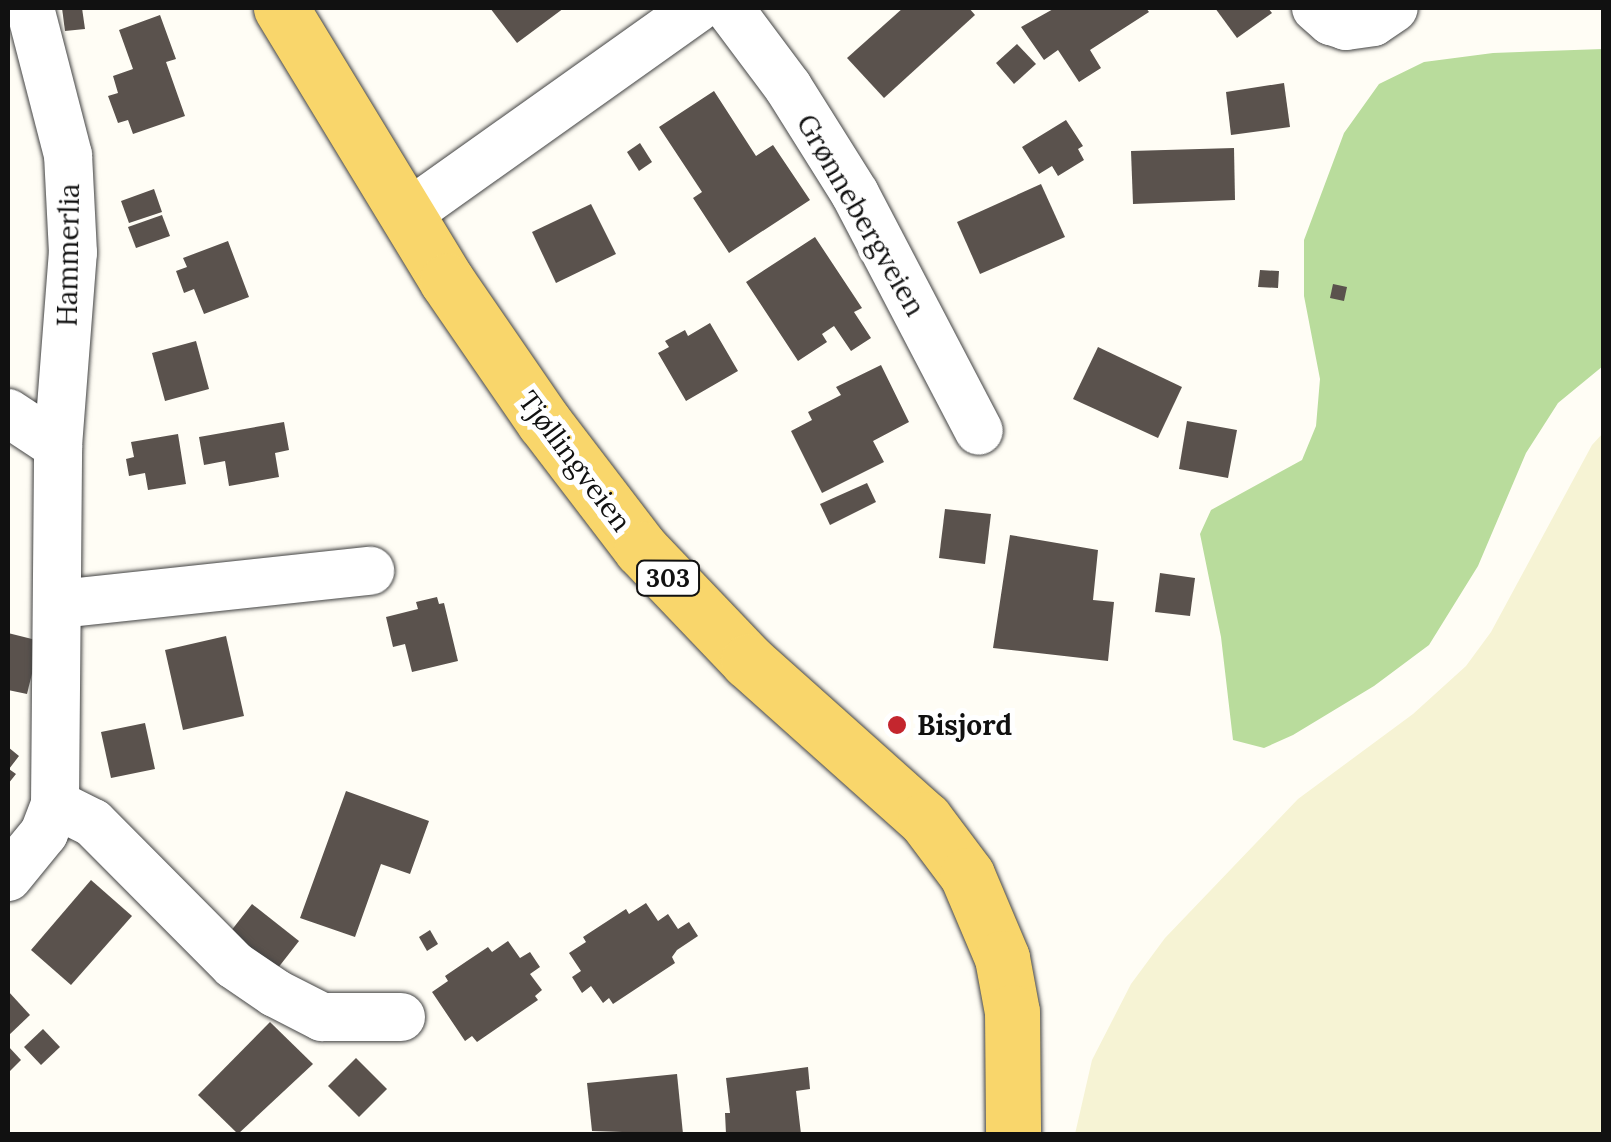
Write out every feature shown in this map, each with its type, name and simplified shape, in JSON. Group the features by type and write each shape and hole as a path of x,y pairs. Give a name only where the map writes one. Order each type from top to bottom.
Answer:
{"main road":[{"name":"Tjøllingveien","path":"281,8 406,215 514,380 641,549 748,661 926,820 967,875 1002,958 1012,1012 1012,1134"}],"street":[{"name":"Hammerlia","path":"8,877 44,833 56,804 58,446 74,197 58,102 30,8"},
{"path":"406,215 697,8"},
{"name":"Grønnebergveien","path":"730,8 788,88 855,194 979,432"},
{"path":"1316,8 1331,21 1346,26 1373,22 1394,8"},
{"path":"8,414 58,446"},
{"path":"59,604 370,571"},
{"path":"56,804 93,823 234,966 274,993 322,1018 400,1017"}],"shaded area":[{"path":"1603,433 1603,1134 1075,1134 1092,1060 1131,984 1165,938 1298,799 1413,714 1466,666 1491,632 1592,445"}],"green space":[{"path":"1603,49 1603,366 1558,403 1526,453 1478,566 1429,645 1374,686 1293,735 1264,748 1233,740 1221,637 1200,534 1211,510 1302,460 1316,426 1320,379 1304,296 1304,240 1344,133 1379,84 1424,62 1493,53"}],"building":[{"path":"62,8 82,8 85,29 65,31"},
{"path":"490,8 564,8 517,43"},
{"path":"903,8 969,8 975,15 884,98 847,58"},
{"path":"1055,8 1146,8 1149,12 1090,50 1101,68 1079,82 1058,50 1044,60 1021,27"},
{"path":"1215,8 1268,8 1272,13 1237,38"},
{"path":"160,15 176,59 166,62 185,116 133,134 128,120 118,123 108,96 118,93 113,76 133,69 119,30"},
{"path":"1017,44 1036,64 1014,84 996,63"},
{"path":"1284,83 1290,127 1231,135 1226,92"},
{"path":"714,91 756,156 773,145 810,200 729,253 693,198 702,192 659,127"},
{"path":"1066,120 1083,146 1078,149 1084,160 1058,176 1052,166 1039,174 1022,147"},
{"path":"640,143 652,162 639,171 627,152"},
{"path":"1234,148 1235,200 1133,204 1131,151"},
{"path":"1041,184 1065,237 980,274 957,222"},
{"path":"154,189 162,212 129,223 121,201"},
{"path":"591,204 616,254 556,283 532,232"},
{"path":"162,215 170,236 136,248 128,227"},
{"path":"815,237 862,308 854,312 871,338 851,351 834,326 822,334 827,342 798,361 746,282"},
{"path":"228,241 249,297 204,314 194,289 184,293 176,271 187,267 183,258"},
{"path":"1260,270 1279,271 1278,288 1258,287"},
{"path":"1333,284 1347,287 1344,301 1330,298"},
{"path":"710,323 738,371 686,401 658,353 669,347 665,341 685,330 688,336"},
{"path":"196,341 209,389 165,401 152,353"},
{"path":"1098,347 1182,387 1158,438 1073,399"},
{"path":"881,365 909,422 873,441 884,462 822,493 791,431 812,420 808,412 841,395 836,387"},
{"path":"1187,421 1237,430 1228,478 1179,469"},
{"path":"284,422 289,450 275,453 279,477 229,486 225,461 204,465 199,437"},
{"path":"178,434 186,484 148,490 145,473 129,476 126,459 134,457 131,442"},
{"path":"867,483 876,502 830,525 820,504"},
{"path":"945,509 991,514 985,564 939,558"},
{"path":"1010,535 1098,550 1093,600 1114,602 1108,661 993,648"},
{"path":"1160,573 1195,578 1190,616 1155,612"},
{"path":"437,597 439,604 444,603 458,661 412,672 405,644 393,647 386,617 418,609 416,602"},
{"path":"8,633 40,641 27,694 8,690"},
{"path":"226,636 244,716 183,730 165,650"},
{"path":"145,723 155,769 111,778 101,732"},
{"path":"8,747 19,756 9,769 16,774 8,784"},
{"path":"346,791 429,821 410,874 381,864 355,937 300,918"},
{"path":"91,880 132,916 71,985 31,950"},
{"path":"646,903 658,921 668,914 678,929 689,922 698,936 677,950 672,957 675,963 613,1004 609,998 603,1003 591,986 582,993 572,977 581,971 569,953 586,942 583,937 626,909 629,914"},
{"path":"252,904 299,941 274,973 227,936"},
{"path":"430,930 438,944 427,951 419,937"},
{"path":"508,941 520,958 530,952 540,967 530,974 542,990 535,996 538,1000 477,1042 472,1036 465,1041 432,992 448,981 445,976 467,961 488,947 492,952"},
{"path":"8,991 30,1015 8,1036"},
{"path":"270,1022 313,1064 238,1134 198,1095"},
{"path":"43,1029 60,1047 41,1065 24,1047"},
{"path":"8,1046 21,1060 8,1073"},
{"path":"356,1058 387,1089 359,1117 328,1086"},
{"path":"808,1067 810,1089 796,1091 801,1134 726,1134 725,1113 730,1113 726,1078"},
{"path":"677,1074 683,1134 592,1131 587,1083"}],"place":[{"name":"Bisjord","path":"897,725"}]}
